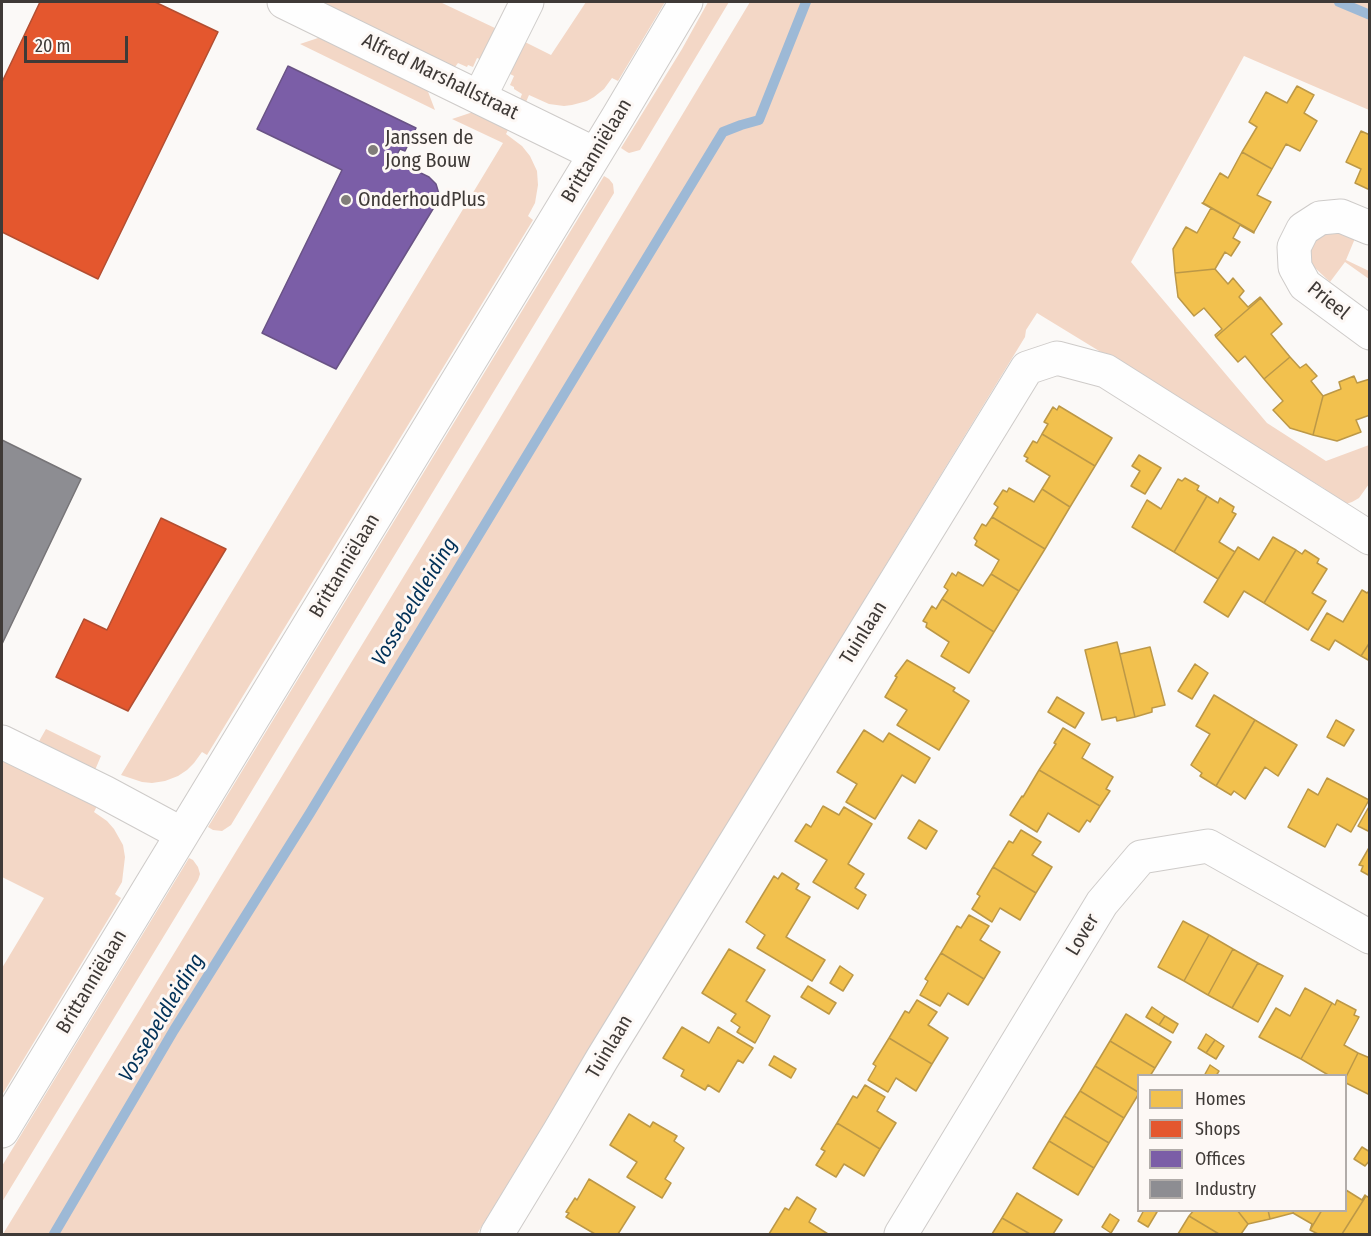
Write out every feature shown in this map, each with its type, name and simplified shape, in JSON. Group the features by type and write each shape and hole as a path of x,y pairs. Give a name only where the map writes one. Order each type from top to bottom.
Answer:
{"street":[{"name":"Alfred Marshallstraat","path":"284,2 596,154"},
{"path":"480,96 527,2"},
{"name":"Brittanniëlaan","path":"2,1131 686,2"},
{"name":"Prieel","path":"1370,228 1341,216 1320,218 1303,229 1294,247 1295,267 1305,285 1370,333"},
{"name":"Tuinlaan","path":"496,1234 1027,368 1057,358 1106,371 1367,531"},
{"path":"2,742 104,792 182,834"},
{"name":"Lover","path":"901,1234 1102,903 1141,857 1208,846 1370,937"}],"shaded area":[{"path":"321,2 440,2 497,29 482,60 477,58 473,67 458,63 455,67"},
{"path":"586,2 665,2 618,81 612,78 594,97 572,105 549,104 529,95 526,102 520,99 522,94 510,85 514,76 510,74 525,42 551,55"},
{"path":"708,2 729,2 640,150 627,152 621,148"},
{"path":"750,2 1369,2 1369,110 1244,56 1131,262 1267,423 1326,461 1369,445 1369,484 1359,498 1343,505 1321,497 1325,489 1037,313 1026,330 1025,337 477,1234 55,1234 288,850 174,1030 54,1234 3,1234 488,438"},
{"path":"321,37 427,89 435,110 300,44"},
{"path":"473,112 509,128 506,134 522,146 530,156 537,171 538,185 535,203 528,216 533,220 207,755 202,752 187,770 165,781 142,782 121,775 503,143 452,119"},
{"path":"604,176 613,184 614,193 231,825 222,831 208,827"},
{"path":"1330,228 1356,236 1346,260 1369,271 1369,279 1345,262 1330,282 1314,267 1310,258 1311,247 1315,238"},
{"path":"46,729 101,756 95,770 38,743"},
{"path":"2,759 97,806 94,812 114,829 123,845 125,857 122,882 115,894 121,898 2,1095 2,968 44,898 2,877"},
{"path":"189,858 198,867 200,874 198,880 2,1202 2,1166"}],"building: Homes":[{"path":"1297,86 1314,95 1304,113 1317,121 1300,151 1286,144 1272,169 1242,152 1257,127 1249,122 1266,92 1287,103"},
{"path":"1361,131 1370,135 1370,190 1355,183 1361,169 1346,162"},
{"path":"1242,152 1272,169 1257,195 1271,202 1254,232 1203,203 1220,173 1228,178"},
{"path":"1211,208 1254,233 1240,225 1233,238 1240,242 1231,256 1225,252 1215,269 1175,273 1173,249 1186,227 1197,233"},
{"path":"1215,269 1228,284 1233,278 1244,291 1239,297 1248,307 1261,298 1216,337 1215,335 1222,329 1204,308 1194,316 1178,297 1175,273"},
{"path":"1261,298 1282,324 1271,334 1290,357 1264,379 1245,356 1238,362 1216,337"},
{"path":"1290,357 1300,368 1306,364 1317,376 1311,381 1323,396 1313,435 1290,428 1273,410 1283,401 1264,379"},
{"path":"1354,376 1357,383 1370,379 1370,415 1356,420 1361,432 1337,441 1313,435 1323,396 1341,389 1339,382"},
{"path":"1059,406 1112,438 1095,466 1042,434 1048,424 1044,422 1053,407 1057,410"},
{"path":"1042,434 1095,466 1070,507 1042,489 1050,476 1026,461 1028,458 1024,456 1033,441 1037,443"},
{"path":"1139,455 1161,468 1145,494 1131,486 1140,471 1132,466"},
{"path":"1185,478 1199,486 1197,490 1207,496 1174,552 1132,527 1147,500 1161,509 1178,479 1182,481"},
{"path":"1009,488 1034,502 1042,489 1070,507 1045,549 992,517 998,507 994,504 1003,490 1007,492"},
{"path":"1207,496 1218,503 1220,498 1234,507 1232,512 1236,514 1219,542 1235,552 1218,579 1174,552"},
{"path":"992,517 1045,549 1019,591 991,574 999,560 975,545 977,541 974,538 982,524 986,526"},
{"path":"1273,537 1296,550 1264,603 1244,591 1228,617 1204,602 1238,547 1259,560"},
{"path":"1296,550 1302,554 1305,550 1319,559 1317,563 1327,569 1312,593 1326,601 1308,630 1264,603"},
{"path":"958,572 983,586 991,574 1019,591 994,632 942,599 948,590 944,587 952,573 956,576"},
{"path":"1362,590 1367,593 1370,590 1370,642 1361,656 1335,640 1329,650 1311,640 1327,613 1343,622"},
{"path":"942,599 994,632 969,673 941,656 949,642 926,627 927,623 923,621 932,606 936,609"},
{"path":"1117,642 1135,717 1117,721 1116,717 1102,720 1085,650"},
{"path":"1117,642 1120,654 1150,647 1165,705 1152,708 1152,712 1135,717"},
{"path":"1370,642 1370,661 1361,656"},
{"path":"907,660 955,688 953,691 969,701 939,750 897,725 907,710 885,697 897,677 895,676"},
{"path":"1195,664 1208,673 1192,699 1178,691"},
{"path":"1214,695 1255,720 1216,786 1200,776 1202,773 1191,765 1210,734 1196,726"},
{"path":"1057,697 1084,713 1075,728 1048,712"},
{"path":"1255,720 1297,745 1278,776 1265,767 1245,799 1234,791 1231,795 1216,786"},
{"path":"1336,720 1354,730 1344,746 1327,737"},
{"path":"1063,728 1090,744 1082,758 1113,777 1106,789 1110,791 1100,806 1039,770 1056,744 1054,743"},
{"path":"864,730 883,742 889,733 930,758 915,783 902,775 875,819 846,802 857,784 837,772"},
{"path":"1039,770 1100,806 1090,822 1087,820 1079,832 1048,813 1037,832 1010,815"},
{"path":"1327,778 1369,800 1351,832 1337,824 1325,847 1288,827 1308,789 1318,795"},
{"path":"1370,805 1370,832 1358,826"},
{"path":"823,806 839,815 844,807 872,824 848,864 864,874 855,888 866,895 858,909 813,882 827,860 795,841 806,824 811,827"},
{"path":"919,820 937,831 926,849 908,838"},
{"path":"1021,830 1041,842 1032,855 1052,867 1036,893 993,867 1009,841 1013,843"},
{"path":"1370,846 1370,876 1361,871 1363,866 1359,865"},
{"path":"993,867 1036,893 1020,920 1000,908 992,922 972,909 980,896 977,894"},
{"path":"782,873 799,884 796,889 810,897 786,937 825,960 812,981 757,948 765,935 746,922 774,876 778,879"},
{"path":"969,915 989,926 980,940 1000,952 984,979 941,953 957,926 961,928"},
{"path":"1183,921 1209,935 1184,981 1158,967"},
{"path":"1209,935 1233,949 1208,995 1184,981"},
{"path":"729,949 765,970 746,1001 770,1016 755,1043 737,1032 740,1027 731,1021 736,1014 702,993"},
{"path":"1233,949 1258,963 1232,1008 1208,995"},
{"path":"941,953 984,979 968,1005 948,993 940,1006 920,995 928,981 925,979"},
{"path":"1258,963 1283,976 1258,1022 1232,1008"},
{"path":"840,966 853,975 843,991 830,983"},
{"path":"808,986 836,1003 829,1014 801,997"},
{"path":"1305,988 1332,1003 1301,1059 1259,1037 1276,1008 1290,1016"},
{"path":"917,1000 937,1012 928,1025 948,1038 932,1064 889,1038 905,1011 909,1013"},
{"path":"1337,1000 1356,1010 1354,1015 1359,1017 1344,1045 1358,1053 1347,1075 1327,1074 1301,1059 1332,1003 1335,1005"},
{"path":"1152,1007 1165,1016 1159,1025 1146,1017"},
{"path":"1126,1014 1171,1042 1155,1068 1110,1041"},
{"path":"1165,1016 1178,1024 1173,1033 1159,1025"},
{"path":"682,1027 709,1043 718,1027 753,1048 743,1063 738,1060 719,1092 708,1085 705,1090 681,1076 684,1070 663,1058"},
{"path":"1206,1034 1215,1040 1206,1053 1198,1048"},
{"path":"889,1038 932,1064 916,1091 896,1078 888,1092 868,1080 876,1066 873,1064"},
{"path":"1215,1040 1224,1046 1216,1059 1206,1053"},
{"path":"1110,1041 1155,1068 1151,1074 1137,1074 1137,1091 1095,1066"},
{"path":"1358,1053 1370,1058 1370,1095 1347,1084 1347,1075"},
{"path":"774,1056 796,1069 791,1078 769,1065"},
{"path":"1210,1065 1219,1071 1217,1074 1205,1074"},
{"path":"1095,1066 1137,1091 1137,1097 1124,1118 1080,1091"},
{"path":"865,1085 885,1097 877,1111 896,1123 880,1149 837,1123 853,1096 857,1098"},
{"path":"1080,1091 1124,1118 1109,1143 1064,1116"},
{"path":"629,1114 650,1127 653,1122 677,1136 674,1141 684,1148 665,1179 671,1183 662,1198 627,1177 637,1162 610,1145"},
{"path":"1064,1116 1109,1143 1094,1168 1049,1141"},
{"path":"837,1123 880,1149 864,1176 844,1164 836,1177 816,1165 825,1151 821,1149"},
{"path":"1049,1141 1094,1168 1078,1195 1033,1168"},
{"path":"1362,1147 1370,1152 1370,1160 1365,1166 1354,1159"},
{"path":"589,1179 635,1207 618,1234 595,1234 566,1217 569,1213 566,1212 575,1198 577,1200"},
{"path":"1347,1191 1362,1200 1366,1196 1342,1234 1318,1234 1310,1230 1321,1212 1347,1212"},
{"path":"1017,1193 1062,1220 1053,1234 1030,1234 1002,1218"},
{"path":"1366,1196 1370,1198 1370,1234 1342,1234"},
{"path":"797,1197 816,1209 809,1222 828,1234 769,1234 785,1208 789,1210"},
{"path":"1143,1212 1157,1212 1148,1227 1138,1221"},
{"path":"1192,1212 1239,1212 1248,1224 1241,1234 1219,1234 1189,1216"},
{"path":"1239,1212 1268,1212 1270,1219 1248,1224"},
{"path":"1268,1212 1293,1212 1293,1213 1270,1219"},
{"path":"1321,1212 1310,1230 1312,1224 1293,1213"},
{"path":"1110,1214 1119,1220 1111,1233 1102,1227"},
{"path":"1189,1216 1219,1234 1178,1234"},
{"path":"1002,1218 1030,1234 992,1234"}],"building: Shops":[{"path":"40,2 155,2 218,32 98,279 2,232 2,82"},
{"path":"161,518 226,549 128,711 56,677 84,619 107,630"}],"building: Offices":[{"path":"288,66 416,128 405,151 400,149 394,160 429,177 436,184 439,194 436,204 336,369 262,333 342,170 257,129"}],"building: Industry":[{"path":"2,440 81,479 2,644"}],"waterway":[{"name":"Vossebeldleiding","path":"54,1234 174,1030 310,813 723,132 759,120 806,2"},
{"path":"1339,2 1370,15"}],"place":[{"name":"Janssen de Jong Bouw","path":"373,150"},
{"name":"OnderhoudPlus","path":"346,200"}]}
